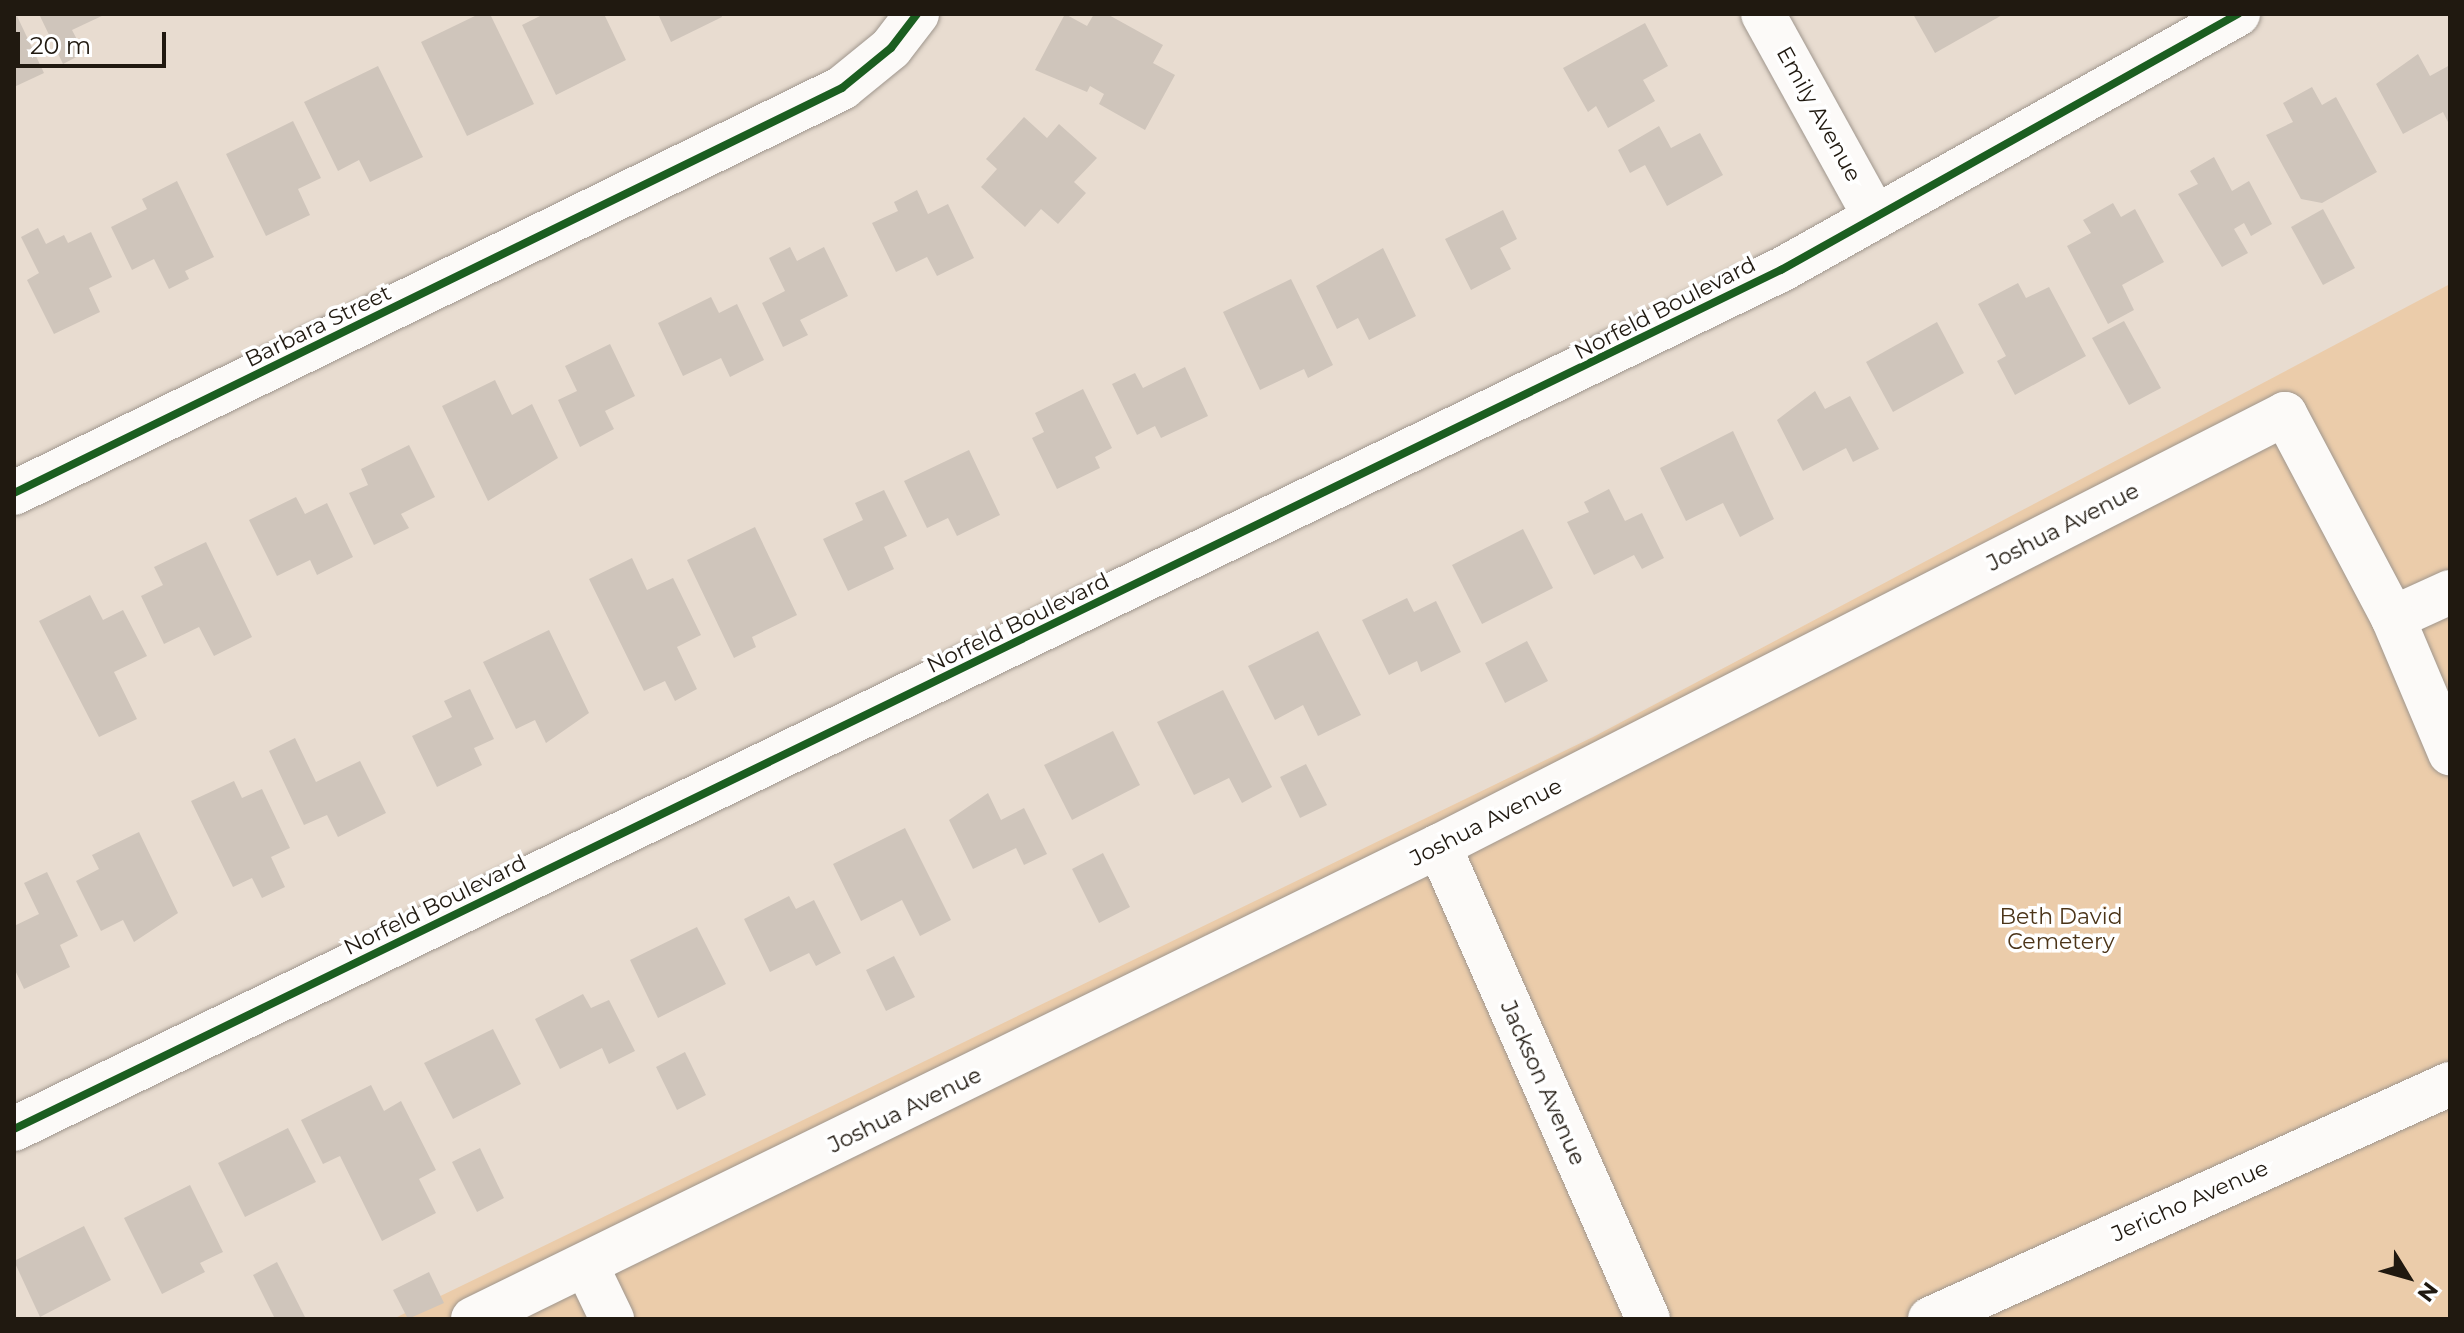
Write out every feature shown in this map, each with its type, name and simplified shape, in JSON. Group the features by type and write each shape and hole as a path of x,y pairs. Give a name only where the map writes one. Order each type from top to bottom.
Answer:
{"street":[{"name":"Barbara Street","path":"14,493 772,125 842,88 891,48 917,14"},
{"name":"Emily Avenue","path":"1763,14 1874,215"},
{"name":"Norfeld Boulevard","path":"14,1129 1498,411 1781,270 1874,215 2238,14"},
{"name":"Joshua Avenue","path":"473,1319 587,1267 1439,846 2285,414 2393,618"},
{"path":"2450,592 2393,618 2450,753"},
{"name":"Jackson Avenue","path":"1439,846 1648,1319"},
{"name":"Jericho Avenue","path":"1930,1319 2450,1084"},
{"path":"587,1267 612,1319"}],"green space":[{"name":"Beth David Cemetery","path":"2450,284 2450,1319 393,1319 1593,737"}],"building":[{"path":"39,14 106,14 72,30 84,53 63,64"},
{"path":"479,14 490,14 534,104 467,136 421,42"},
{"path":"544,14 604,14 626,60 556,95 522,25"},
{"path":"658,14 721,14 722,17 671,42"},
{"path":"1065,14 1087,26 1094,14 1107,14 1163,45 1153,63 1175,75 1145,130 1099,104 1104,94 1090,86 1087,92 1035,70"},
{"path":"1913,14 2004,14 1935,53"},
{"path":"17,16 44,73 14,87 14,18"},
{"path":"1645,23 1668,66 1643,80 1655,101 1608,128 1596,106 1588,112 1563,68"},
{"path":"2418,54 2430,76 2450,65 2450,126 2443,112 2403,134 2376,84"},
{"path":"378,66 423,157 370,182 359,160 338,171 304,102"},
{"path":"2312,87 2322,105 2336,97 2377,172 2322,203 2301,199 2266,135 2293,122 2283,103"},
{"path":"1024,117 1047,138 1059,124 1097,158 1074,182 1086,193 1058,224 1041,209 1025,227 981,187 997,169 986,159"},
{"path":"293,121 321,178 298,189 310,215 266,236 226,154"},
{"path":"1659,126 1671,148 1700,133 1723,175 1667,206 1645,165 1630,173 1618,150"},
{"path":"2214,157 2232,191 2249,181 2272,224 2251,236 2244,223 2234,229 2248,253 2222,267 2178,194 2198,184 2190,171"},
{"path":"177,181 214,257 185,271 189,279 169,289 154,259 132,270 111,227 147,209 142,199"},
{"path":"917,190 928,214 948,204 974,258 937,276 927,257 896,272 872,223 898,211 894,202"},
{"path":"2113,203 2121,217 2135,209 2164,262 2122,285 2134,310 2108,324 2067,246 2091,233 2083,220"},
{"path":"2323,209 2355,268 2323,285 2291,227"},
{"path":"1503,210 1517,239 1500,248 1511,269 1471,290 1445,239"},
{"path":"38,228 46,244 64,235 68,243 91,232 112,277 89,288 100,312 54,334 27,280 39,273 21,237"},
{"path":"790,247 797,261 824,247 848,296 800,320 808,335 783,347 762,303 785,291 769,258"},
{"path":"1383,248 1416,316 1369,340 1358,318 1337,329 1316,286"},
{"path":"1291,279 1333,365 1308,378 1304,369 1260,390 1223,312"},
{"path":"2018,283 2026,298 2049,287 2086,356 2015,395 1997,361 2006,356 1978,304"},
{"path":"711,297 719,313 737,304 764,360 730,377 721,358 683,376 658,323"},
{"path":"2124,321 2161,388 2129,405 2092,338"},
{"path":"1937,322 1964,373 1893,412 1866,362"},
{"path":"610,344 635,396 605,411 614,429 580,447 558,400 577,391 565,366"},
{"path":"1185,367 1208,416 1161,438 1155,426 1137,435 1112,384 1135,373 1143,388"},
{"path":"495,380 512,415 532,404 558,458 488,501 442,406"},
{"path":"1083,389 1112,448 1095,457 1100,468 1057,489 1032,438 1044,432 1035,413"},
{"path":"1815,391 1825,409 1850,396 1879,449 1853,462 1846,448 1803,471 1777,420"},
{"path":"1733,431 1774,519 1740,537 1723,503 1686,521 1660,468"},
{"path":"409,445 435,497 401,514 409,528 374,545 349,493 368,485 361,469"},
{"path":"969,450 1000,515 957,536 948,518 927,528 904,481"},
{"path":"1609,489 1625,521 1642,513 1664,558 1642,569 1634,555 1594,575 1567,522 1589,512 1584,502"},
{"path":"884,490 907,536 884,547 894,569 848,591 823,539 863,520 855,503"},
{"path":"296,497 305,514 327,503 353,557 317,575 310,560 277,576 249,520"},
{"path":"755,527 797,615 752,637 756,647 734,658 687,560"},
{"path":"1523,529 1553,588 1482,624 1452,565"},
{"path":"206,542 252,637 214,656 199,627 164,644 141,596 163,585 154,567"},
{"path":"632,558 647,590 673,578 701,635 677,647 697,689 675,701 665,681 644,691 589,579"},
{"path":"90,595 103,620 123,610 147,656 114,672 137,719 99,737 39,621"},
{"path":"1407,598 1414,612 1436,601 1461,652 1421,672 1417,661 1389,675 1362,620"},
{"path":"549,630 589,713 546,743 535,720 516,729 483,662"},
{"path":"1318,631 1361,715 1318,736 1303,705 1275,720 1248,666"},
{"path":"1527,641 1548,681 1505,703 1485,663"},
{"path":"470,689 494,739 474,748 482,765 437,787 412,736 452,717 444,701"},
{"path":"1223,690 1272,787 1242,803 1229,778 1194,795 1157,722"},
{"path":"1113,731 1140,785 1072,820 1044,765"},
{"path":"295,738 316,782 360,761 386,813 338,837 327,815 304,825 269,751"},
{"path":"1306,764 1327,805 1300,818 1280,777"},
{"path":"234,781 242,798 262,789 290,848 271,857 285,887 262,898 252,878 233,887 191,801"},
{"path":"988,793 1001,820 1024,808 1047,854 1024,865 1016,848 973,869 949,820"},
{"path":"905,828 951,920 920,936 902,900 861,921 833,864"},
{"path":"139,832 178,913 134,942 123,920 101,931 76,881 99,869 92,855"},
{"path":"1103,853 1130,907 1099,923 1072,869"},
{"path":"47,872 78,936 60,945 70,967 24,989 14,968 14,926 39,914 24,883"},
{"path":"789,896 796,909 814,900 841,953 816,966 809,953 770,972 744,919"},
{"path":"697,927 726,984 658,1018 630,960"},
{"path":"894,956 915,997 886,1011 866,970"},
{"path":"583,994 591,1008 609,1000 635,1051 609,1064 602,1048 560,1069 535,1019"},
{"path":"493,1029 521,1084 453,1119 424,1063"},
{"path":"685,1052 706,1095 677,1110 656,1067"},
{"path":"371,1085 384,1111 401,1101 436,1170 419,1179 436,1213 382,1241 340,1156 323,1164 301,1120"},
{"path":"288,1128 316,1182 245,1217 218,1163"},
{"path":"480,1148 504,1198 477,1212 452,1162"},
{"path":"190,1185 223,1252 200,1263 205,1272 162,1294 124,1218"},
{"path":"84,1226 111,1280 40,1317 14,1261"},
{"path":"277,1262 306,1319 275,1319 253,1275"},
{"path":"429,1272 444,1303 408,1319 393,1290"}],"cycle path":[{"path":"14,493 842,88 891,48 917,14"},
{"path":"14,1129 1781,270 2238,14"}]}
